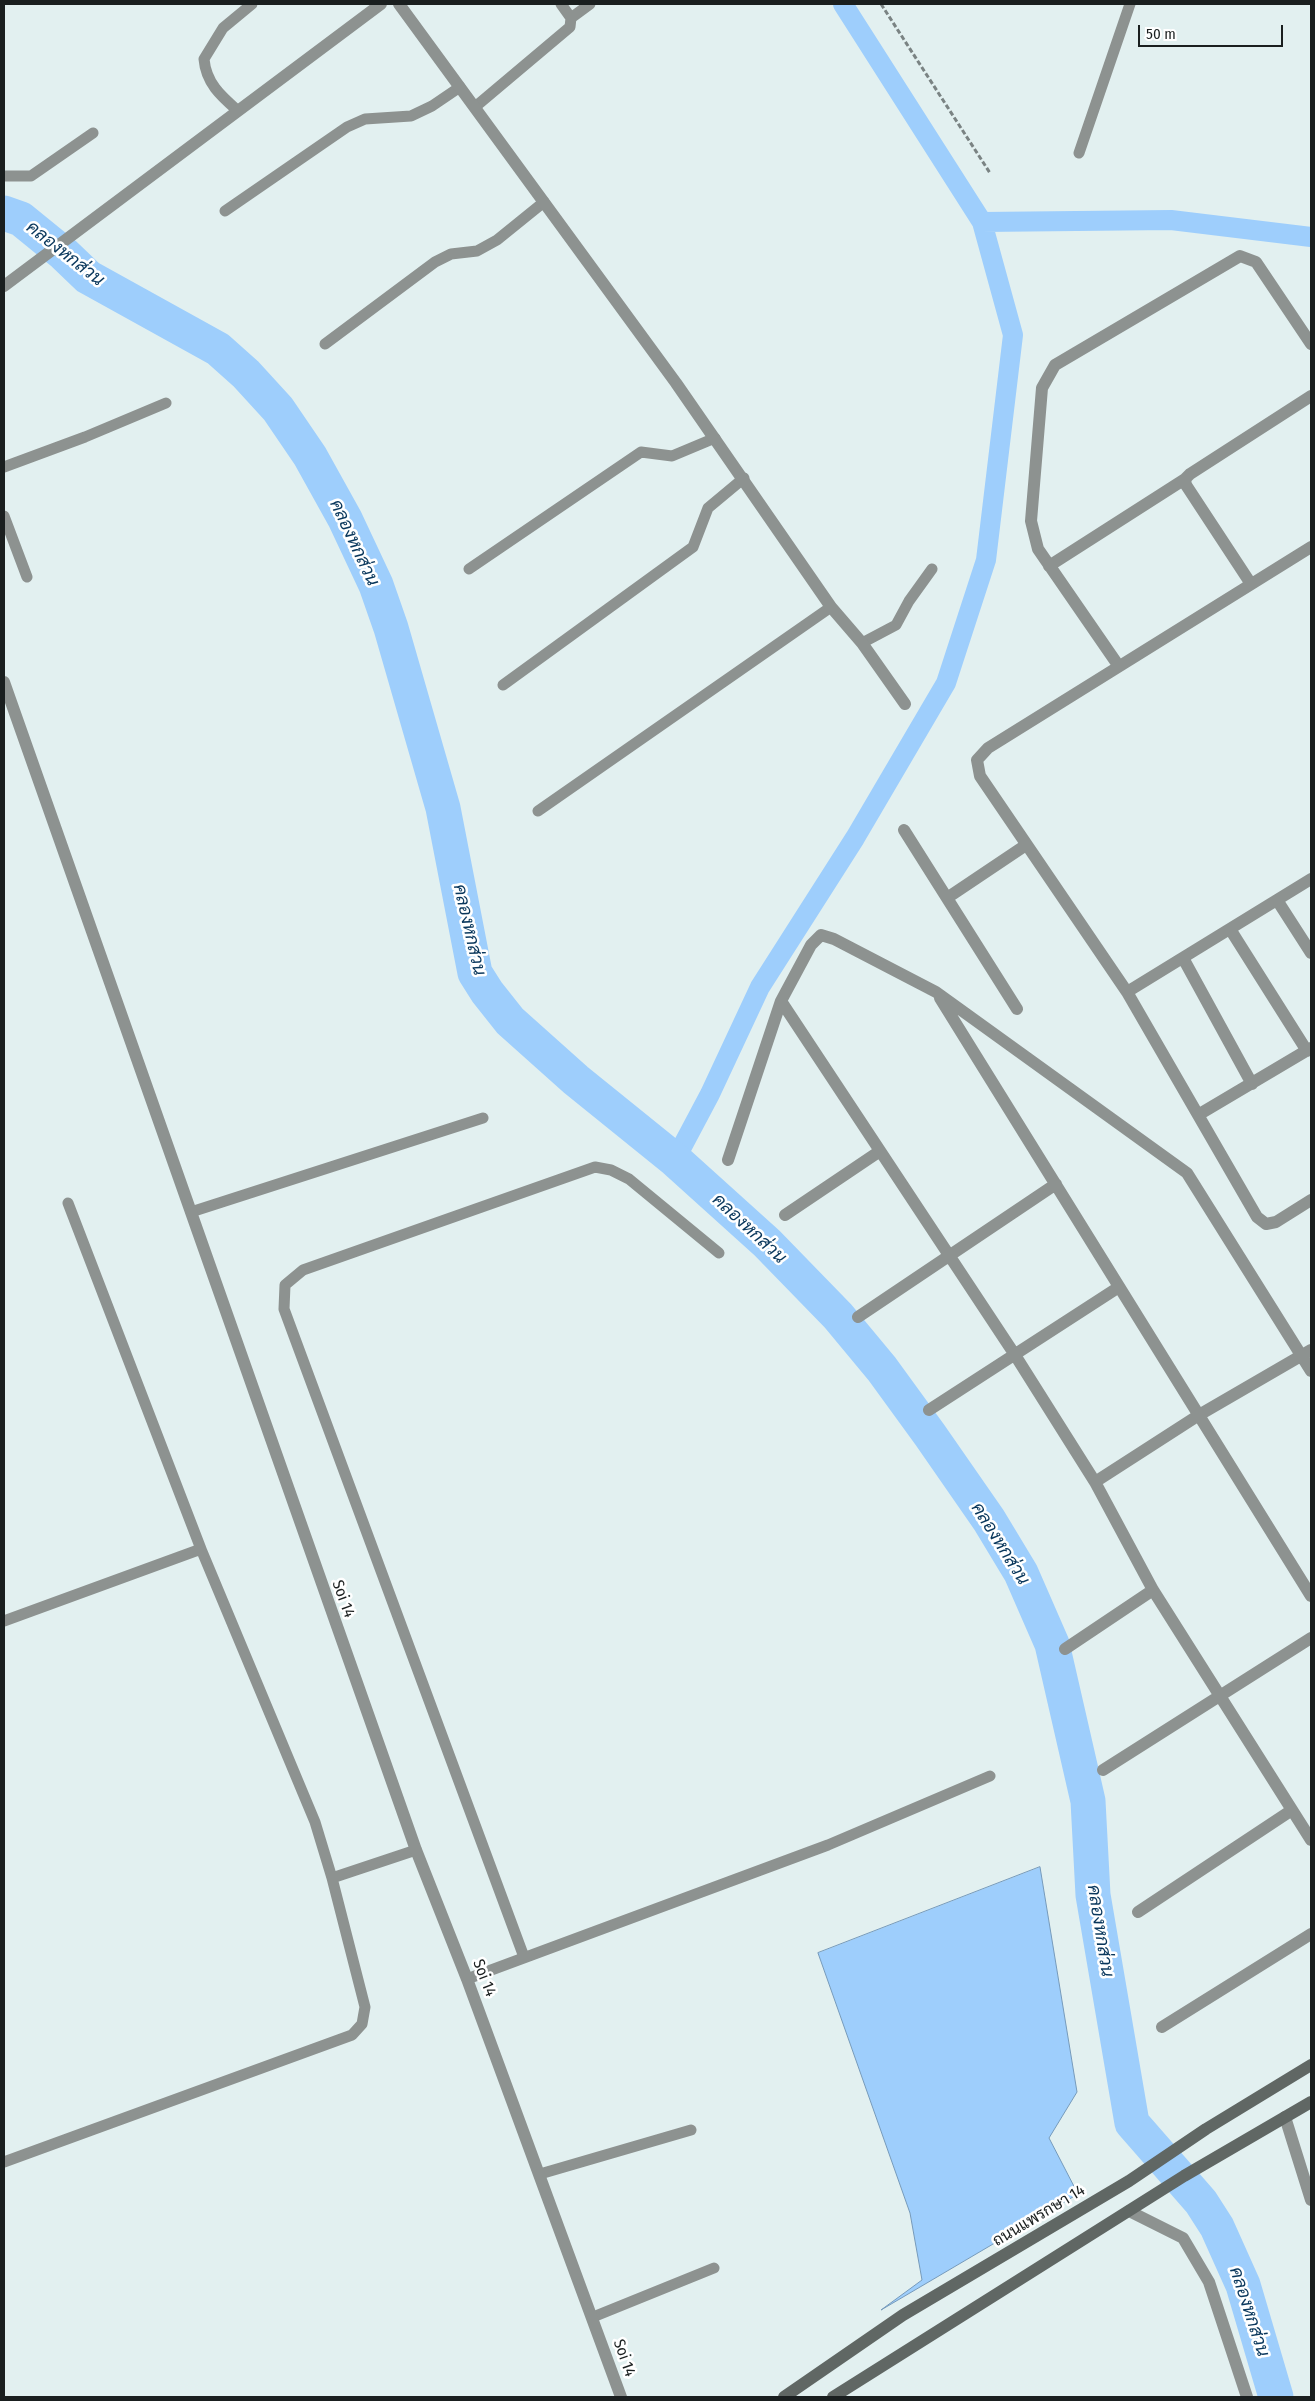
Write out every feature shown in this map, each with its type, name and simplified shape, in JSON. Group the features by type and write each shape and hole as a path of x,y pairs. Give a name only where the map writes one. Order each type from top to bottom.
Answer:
{"main road":[{"name":"ถนนแพรกษา 14","path":"784,2397 903,2315 1129,2181 1206,2129 1311,2064"},
{"path":"833,2397 1129,2211 1311,2102"}],"street":[{"path":"7,283 380,4"},
{"path":"400,4 744,478 831,607 862,644 905,704"},
{"path":"1118,665 1038,549 1031,521 1042,388 1055,366 1240,256 1256,262 1311,344"},
{"path":"1049,566 1311,396"},
{"path":"1185,479 1186,486 1251,584"},
{"path":"1311,547 1118,665 988,748 977,760 980,776 1127,992 1257,1217 1266,1224 1276,1222 1311,1200"},
{"name":"Soi 14","path":"4,682 416,1850 467,1978 621,2397"},
{"path":"904,830 1018,1009"},
{"path":"947,898 1026,844"},
{"path":"1127,992 1311,879"},
{"path":"1277,900 1311,953"},
{"path":"1198,1116 1309,1050 1230,929"},
{"path":"728,1160 781,1001 810,945 821,935 834,938 936,992 1187,1173 1306,1353 1311,1371"},
{"path":"1183,958 1252,1084"},
{"path":"936,992 1311,1596"},
{"path":"781,1001 949,1255 1095,1482 1153,1590 1311,1840"},
{"path":"785,1216 880,1151"},
{"path":"858,1317 1056,1184"},
{"path":"929,1410 1120,1287"},
{"path":"1095,1482 1199,1416 1306,1353"},
{"path":"1065,1649 1153,1590"},
{"path":"1103,1770 1311,1638"},
{"path":"1138,1912 1292,1810"},
{"path":"1162,2027 1311,1934"},
{"path":"1285,2117 1311,2200"},
{"path":"1129,2211 1183,2238 1210,2282 1247,2397"}],"lane":[{"path":"238,110 220,94 209,80 204,59 223,28 252,4"},
{"path":"475,107 570,27 571,18 561,4"},
{"path":"571,18 590,4"},
{"path":"1079,153 1130,4"},
{"path":"225,211 347,127 365,119 411,116 432,106 460,86"},
{"path":"4,176 31,176 93,133"},
{"path":"325,344 435,262 451,254 477,251 497,240 544,202"},
{"path":"4,467 86,437 166,403"},
{"path":"469,569 641,452 672,456 715,438"},
{"path":"503,685 693,546 708,508 744,478"},
{"path":"4,516 27,577"},
{"path":"862,644 896,625 909,602 932,569"},
{"path":"538,811 831,607"},
{"path":"191,1212 483,1118"},
{"path":"524,1958 284,1309 286,1285 303,1270 596,1167 611,1170 629,1179 719,1253"},
{"path":"4,2162 352,2035 362,2024 365,2007 332,1878 315,1822 200,1549 68,1203"},
{"path":"4,1621 200,1549"},
{"path":"467,1978 828,1845 990,1776"},
{"path":"332,1878 416,1850"},
{"path":"540,2174 691,2130"},
{"path":"592,2317 714,2268"}],"path":[{"path":"881,4 990,173"}],"water":[{"path":"1040,1867 1077,2092 1049,2138 1078,2194 881,2310 922,2280 910,2213 818,1953"}],"waterway":[{"path":"675,1160 710,1094 760,987 855,838 946,683 986,560 1013,335 982,222 843,4"},
{"name":"คลองหกส่วน","path":"4,213 21,219 64,254 88,277 218,349 246,374 278,409 310,456 345,519 376,585 391,628 443,808 475,973 487,992 510,1021 576,1080 675,1160 767,1243 838,1316 882,1369 930,1435 989,1520 1021,1573 1052,1644 1088,1801 1093,1895 1132,2123 1201,2202 1217,2227 1243,2285 1276,2397"},
{"path":"982,222 1171,220 1311,237"}]}
